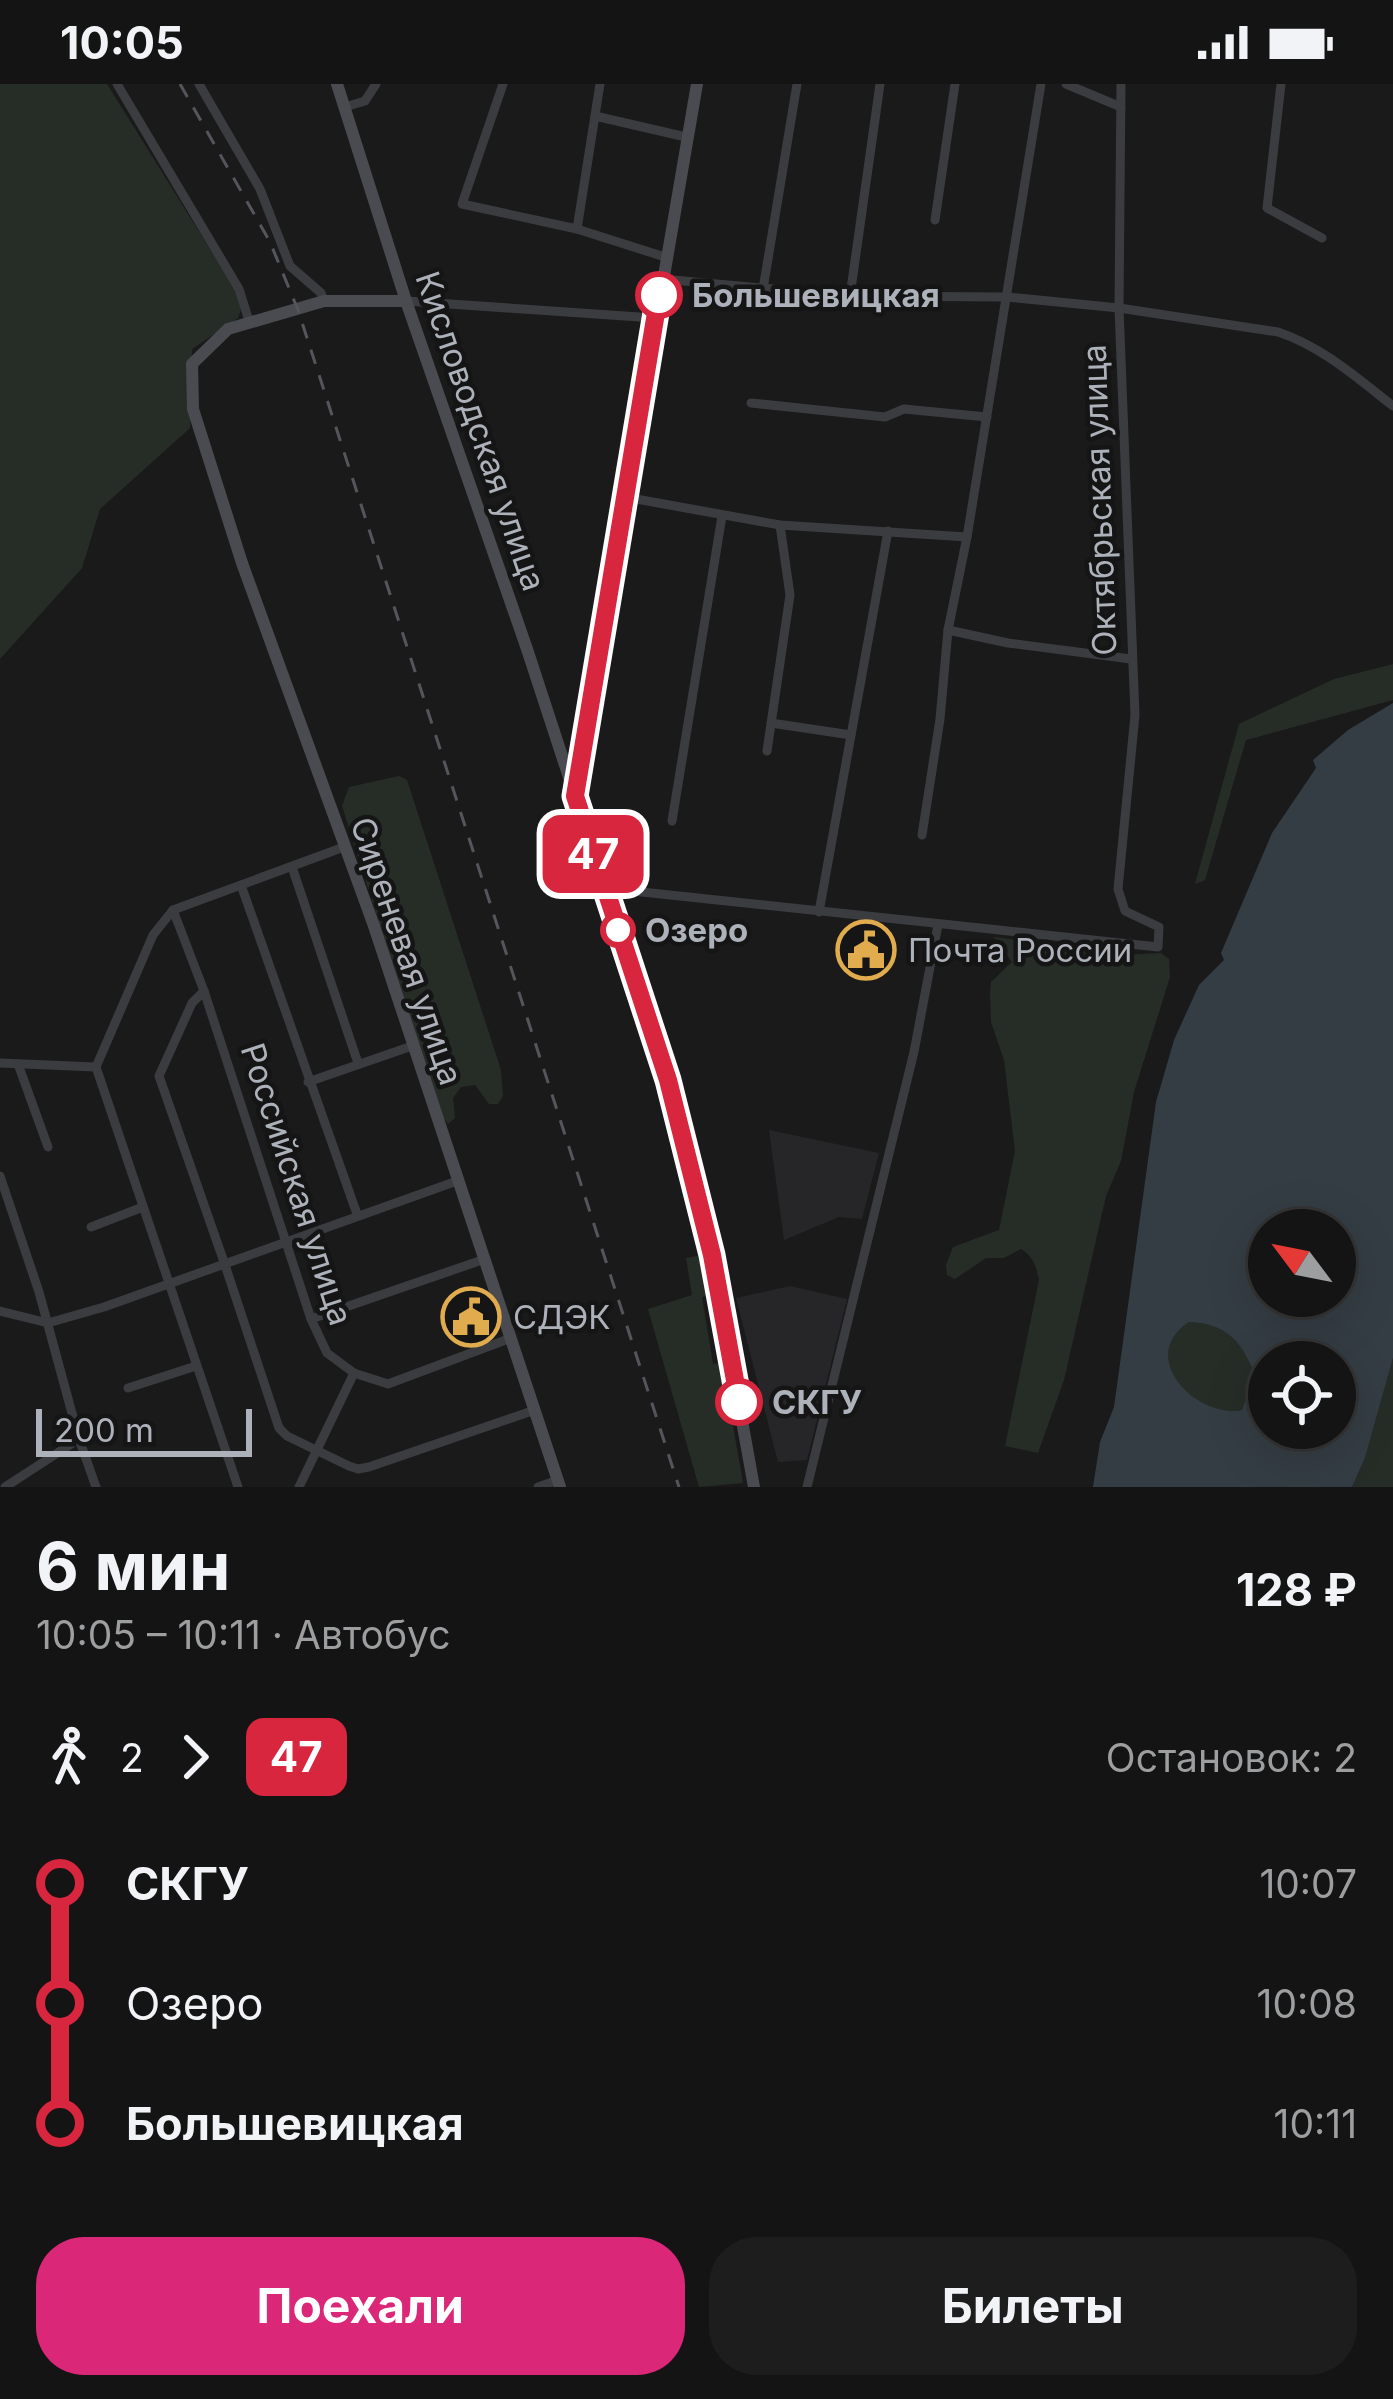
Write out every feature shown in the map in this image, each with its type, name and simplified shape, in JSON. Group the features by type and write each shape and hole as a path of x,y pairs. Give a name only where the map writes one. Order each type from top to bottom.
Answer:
{"street":[{"path":"117,84 229,273 250,324 324,301 654,318"},
{"path":"199,84 260,189 290,266 324,301"},
{"name":"Кисловодская улица","path":"338,84 406,302 668,1080 712,1255 754,1487"},
{"path":"345,107 365,101 376,84"},
{"path":"503,84 462,204 577,229 665,257"},
{"path":"577,229 600,84"},
{"path":"575,796 697,84"},
{"path":"763,289 796,84"},
{"path":"850,296 880,84"},
{"path":"935,220 956,84"},
{"path":"922,836 948,630 968,537 1041,84"},
{"path":"1066,84 1121,107"},
{"name":"Октябрьская улица","path":"938,925 1158,947 1160,927 1125,910 1118,889 1134,761 1119,308 1121,84"},
{"path":"1281,84 1267,208 1322,238"},
{"path":"595,116 686,137"},
{"path":"662,279 850,296 1007,297 1278,332 1299,339 1393,406"},
{"name":"Сиреневая улица","path":"250,324 228,329 193,364 193,409 273,656 344,847 559,1484"},
{"path":"751,403 885,417 904,409 987,417"},
{"path":"625,497 780,525 968,537"},
{"path":"672,821 722,516"},
{"path":"767,751 790,595 780,525"},
{"path":"819,911 888,531"},
{"path":"948,630 1007,644 1131,658"},
{"path":"771,723 851,735"},
{"path":"238,1487 96,1067 153,935 173,910 344,847"},
{"path":"292,867 358,1063"},
{"path":"241,885 357,1214"},
{"path":"604,888 938,925 914,1052 807,1487"},
{"name":"Российская улица","path":"173,910 311,1319 327,1353 354,1373"},
{"path":"204,991 193,1003 159,1076 279,1428 358,1469 535,1410"},
{"path":"308,1082 412,1046"},
{"path":"0,1063 96,1067"},
{"path":"18,1064 48,1147"},
{"path":"0,1176 96,1487"},
{"path":"0,1311 48,1323 457,1181"},
{"path":"91,1227 143,1208"},
{"path":"311,1319 485,1259"},
{"path":"299,1487 354,1373 388,1384 511,1338"},
{"path":"128,1388 196,1366"},
{"path":"5,1487 79,1439"},
{"path":"538,1487 559,1484"}],"shaded area":[{"path":"0,84 107,84 236,291 241,310 238,318 192,349 190,428 100,509 82,568 0,659"},
{"path":"1393,664 1393,700 1246,740 1205,880 1195,884 1239,724 1334,679"},
{"path":"1393,703 1393,1358 1365,1458 1352,1487 1093,1487 1100,1442 1114,1407 1156,1102 1174,1040 1199,985 1224,960 1221,953 1272,833 1316,768 1313,760 1348,730"},
{"path":"399,776 407,780 501,1070 503,1096 498,1104 489,1104 475,1085 461,1087 453,1098 455,1118 448,1124 439,1112 342,806 349,787"},
{"path":"994,937 1124,955 1161,953 1169,959 1170,977 1134,1092 1121,1161 1106,1196 1064,1380 1038,1453 1005,1446 1039,1280 1033,1262 1021,1249 1004,1258 986,1258 955,1279 947,1275 946,1265 953,1247 999,1230 1015,1151 990,993 991,982 1012,962"},
{"path":"769,1130 879,1153 862,1219 839,1217 784,1240"},
{"path":"703,1255 710,1295 702,1297 713,1364 722,1363 743,1483 699,1487 648,1309 692,1295 686,1258"},
{"name":"СКГУ","path":"790,1286 847,1299 807,1460 778,1462 736,1298"},
{"path":"1189,1322 1230,1335 1248,1360 1248,1390 1242,1410 1207,1405 1178,1383 1168,1352 1174,1336"},
{"path":"1393,1358 1393,1487 1352,1487 1365,1458"}],"railway":[{"path":"180,84 270,242 298,310 679,1487"}],"bus line":[{"name":"47","path":"659,295 575,796 668,1080 712,1255 739,1402"}],"place":[{"name":"Большевицкая","path":"659,295"},
{"name":"Озеро","path":"618,930"},
{"name":"Почта России","path":"866,950"},
{"name":"СДЭК","path":"471,1317"},
{"name":"СКГУ","path":"739,1402"}]}
